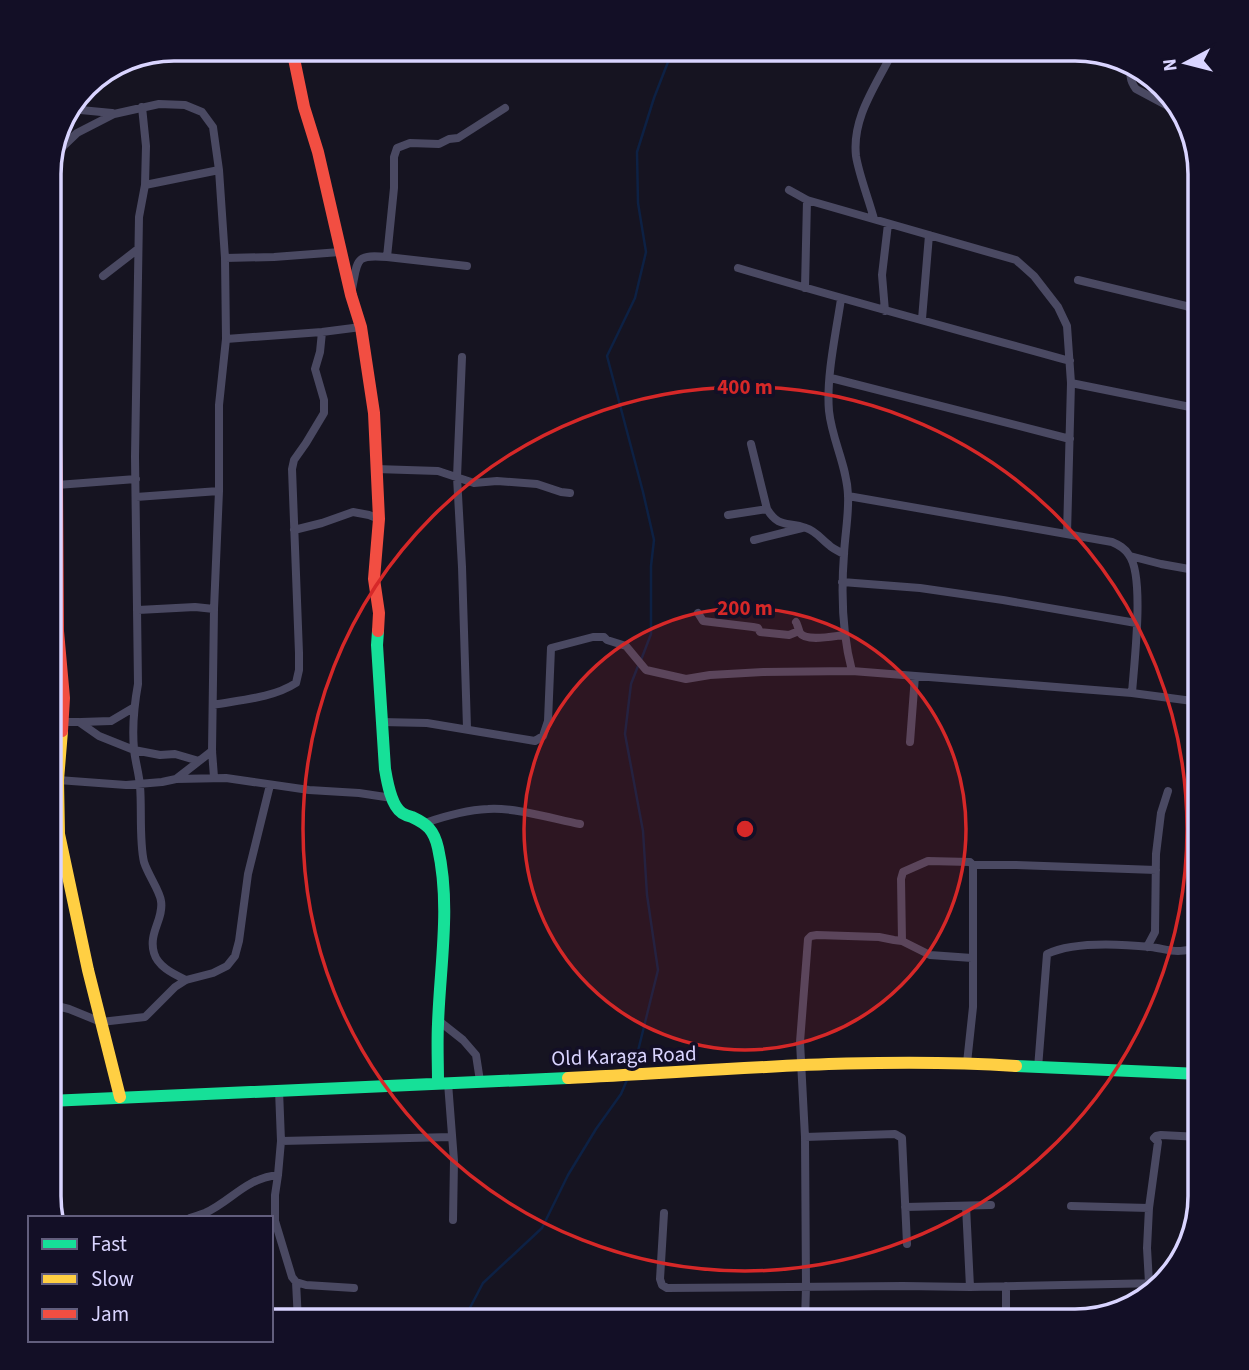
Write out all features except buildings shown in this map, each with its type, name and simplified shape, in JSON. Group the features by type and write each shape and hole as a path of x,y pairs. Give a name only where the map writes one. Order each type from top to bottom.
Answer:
{"street":[{"path":"294,61 340,252 361,327 374,413 379,519 374,579 379,613 377,645 387,786 401,813 425,823 432,831 438,846 445,931 439,1021 443,1083 454,1161 453,1220"},
{"path":"874,219 856,157 856,137 860,115 888,61"},
{"path":"1130,76 1136,89 1162,103"},
{"path":"67,140 114,114 159,104 185,105 202,112 213,127 225,258 226,339 219,405 212,751 214,777"},
{"path":"142,107 146,146 145,186 139,217 138,249 138,684 133,708 134,750 140,783 144,859 162,899 162,910 152,937 153,950 156,958 169,972 186,980"},
{"path":"387,257 394,188 394,157 397,148 410,143 439,144 458,138 505,108"},
{"path":"81,110 114,114"},
{"path":"145,186 219,170"},
{"path":"789,190 807,200 1016,260 1034,276 1058,307 1067,326 1071,383 1067,534"},
{"path":"805,288 807,200"},
{"path":"885,311 882,275 888,224"},
{"path":"922,319 929,235"},
{"path":"103,276 138,249"},
{"path":"225,258 340,252"},
{"path":"351,295 356,265 360,259 370,256 467,266"},
{"path":"738,268 1070,361"},
{"path":"1078,281 1188,307"},
{"path":"841,299 829,414 847,477 842,582 844,635 852,671"},
{"path":"226,339 361,327"},
{"path":"213,705 277,692 296,683 299,653 292,477 294,460 324,413 324,400 315,369 322,332"},
{"path":"462,357 457,477 467,729"},
{"path":"831,378 1070,439"},
{"path":"1071,383 1188,407"},
{"path":"751,444 767,509 772,518 781,524 814,531 831,548 844,554"},
{"path":"376,469 438,471 474,483 497,481 537,484 569,493"},
{"path":"61,485 136,479"},
{"path":"136,497 219,491"},
{"path":"848,496 1112,542 1122,547 1135,568 1138,588 1132,693"},
{"path":"727,515 767,509"},
{"path":"294,530 353,512 379,519"},
{"path":"754,540 805,527"},
{"path":"1130,556 1188,569"},
{"path":"842,582 961,594 1136,623"},
{"path":"138,610 195,607 214,609"},
{"path":"698,613 704,621 753,627 760,632 789,635 799,631"},
{"path":"796,622 804,636 813,638 844,635"},
{"path":"381,722 428,723 535,741 543,736 548,721 551,648 593,636 604,637 626,646 646,670 686,679 763,672 852,671 1132,693 1188,700"},
{"path":"61,664 64,698 61,722 111,722 133,708"},
{"path":"910,742 915,676"},
{"path":"79,722 99,736 134,750 160,755 175,754 199,761"},
{"path":"176,779 212,751"},
{"path":"61,780 114,784 214,777 392,798"},
{"path":"61,1007 102,1022 145,1017 175,987 186,980 213,973 226,966 234,956 239,941 248,874 270,785"},
{"path":"1147,947 1155,932 1156,854 1161,813 1168,791"},
{"path":"425,823 490,808 580,824"},
{"path":"61,844 88,970 120,1097"},
{"path":"902,941 902,872 928,861 970,862 973,865 1156,870"},
{"path":"967,1063 973,1007 973,865"},
{"path":"805,1309 805,1138 800,1024 808,939 817,935 879,937 902,941 930,955 972,958"},
{"path":"1038,1068 1047,954 1074,947 1106,945 1188,950"},
{"path":"439,1021 463,1040 476,1055 480,1081"},
{"name":"Old Karaga Road","path":"61,1100 800,1065 967,1063 1188,1074"},
{"path":"279,1090 281,1141 275,1221 292,1277 296,1282 306,1285 354,1288"},
{"path":"805,1138 895,1134 902,1138 907,1244"},
{"path":"281,1141 452,1136"},
{"path":"1149,1281 1149,1208 1158,1142 1154,1138 1188,1137"},
{"path":"196,1216 207,1212 263,1177 278,1175"},
{"path":"905,1207 991,1205"},
{"path":"966,1206 970,1287"},
{"path":"1071,1206 1149,1208"},
{"path":"664,1213 660,1279 662,1285 667,1288 970,1287 1146,1283"},
{"path":"296,1282 297,1309"},
{"path":"1006,1286 1006,1309"}],"waterway":[{"path":"641,660 651,634 651,566 654,540 607,356 635,298 646,252 638,203 637,152 668,61"},
{"path":"630,1071 637,1055 658,970 647,895 643,831 625,734 631,684 638,666"},
{"path":"469,1309 483,1283 542,1228 568,1175 621,1094 627,1080"}],"traffic: fast":[{"path":"378,631 388,786 398,810 422,822 432,832 442,870 444,936 438,1031 438,1083"},
{"path":"1016,1066 1188,1073"},
{"path":"61,1100 568,1078"}],"traffic: slow":[{"path":"61,743 62,731"},
{"path":"61,843 88,970 120,1097"},
{"path":"568,1078 848,1064 960,1063 1016,1066"}],"traffic: jam":[{"path":"294,61 361,327 374,413 379,519 374,579 379,613 378,631"},
{"path":"61,664 64,698 62,731"}]}
